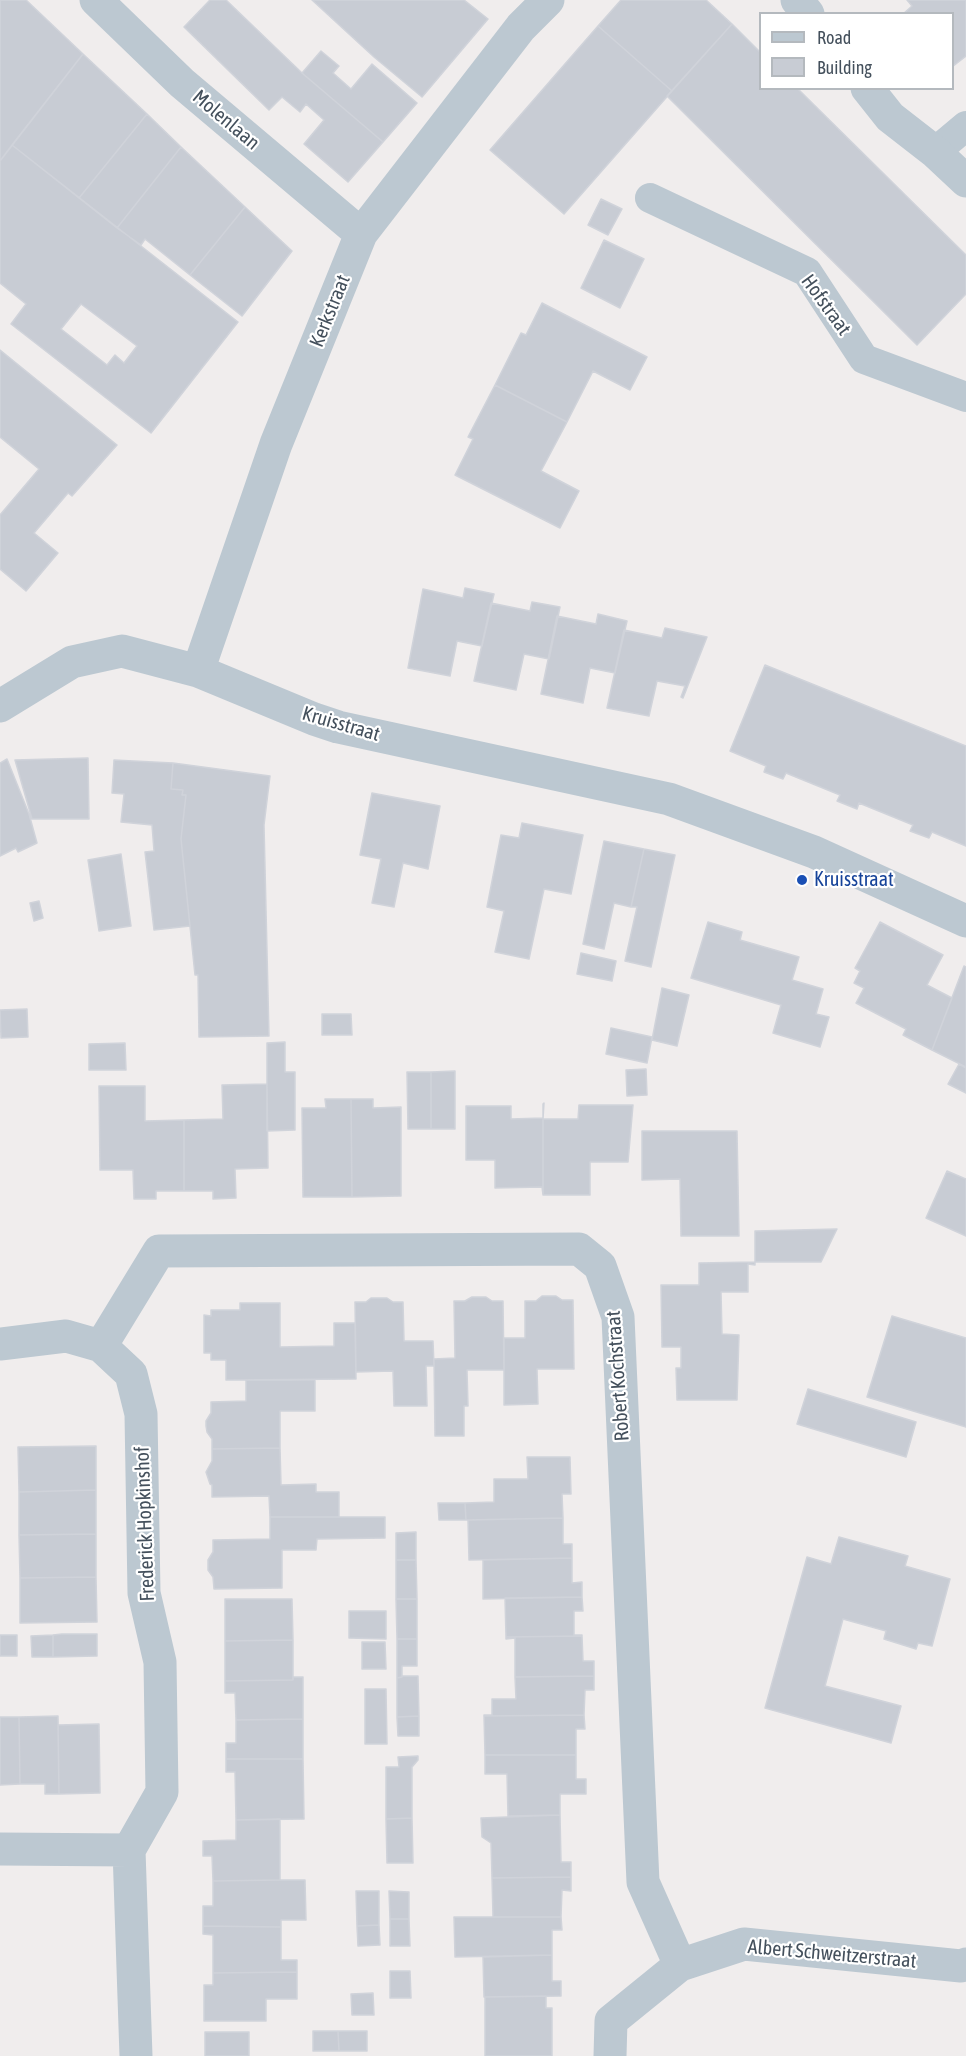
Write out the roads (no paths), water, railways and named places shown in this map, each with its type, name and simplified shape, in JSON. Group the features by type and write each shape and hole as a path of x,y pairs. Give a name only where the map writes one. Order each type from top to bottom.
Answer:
{"street":[{"name":"Molenlaan","path":"96,0 182,83 362,234"},
{"name":"Kerkstraat","path":"198,671 276,444 362,234 521,27 548,0"},
{"path":"797,0 806,12"},
{"path":"869,90 890,117 935,153 966,182"},
{"name":"Kruisstraat","path":"0,706 72,662 122,651 198,671 338,727 669,799 814,852 966,921"},
{"name":"Robert Kochstraat","path":"101,1346 159,1251 579,1249 600,1266 618,1317 643,1882 680,1965"},
{"path":"0,1344 66,1336 101,1346"},
{"name":"Frederick Hopkinshof","path":"101,1346 131,1374 141,1414 144,1593 160,1662 162,1792 129,1850"},
{"path":"0,1849 129,1850 136,2056"},
{"name":"Albert Schweitzerstraat","path":"610,2056 611,2020 680,1965 744,1944 964,1967"}],"lane":[{"path":"935,153 966,126"},
{"name":"Hofstraat","path":"650,198 807,272 864,359 966,397"}],"place":[{"name":"Kruisstraat","path":"802,880"}]}
